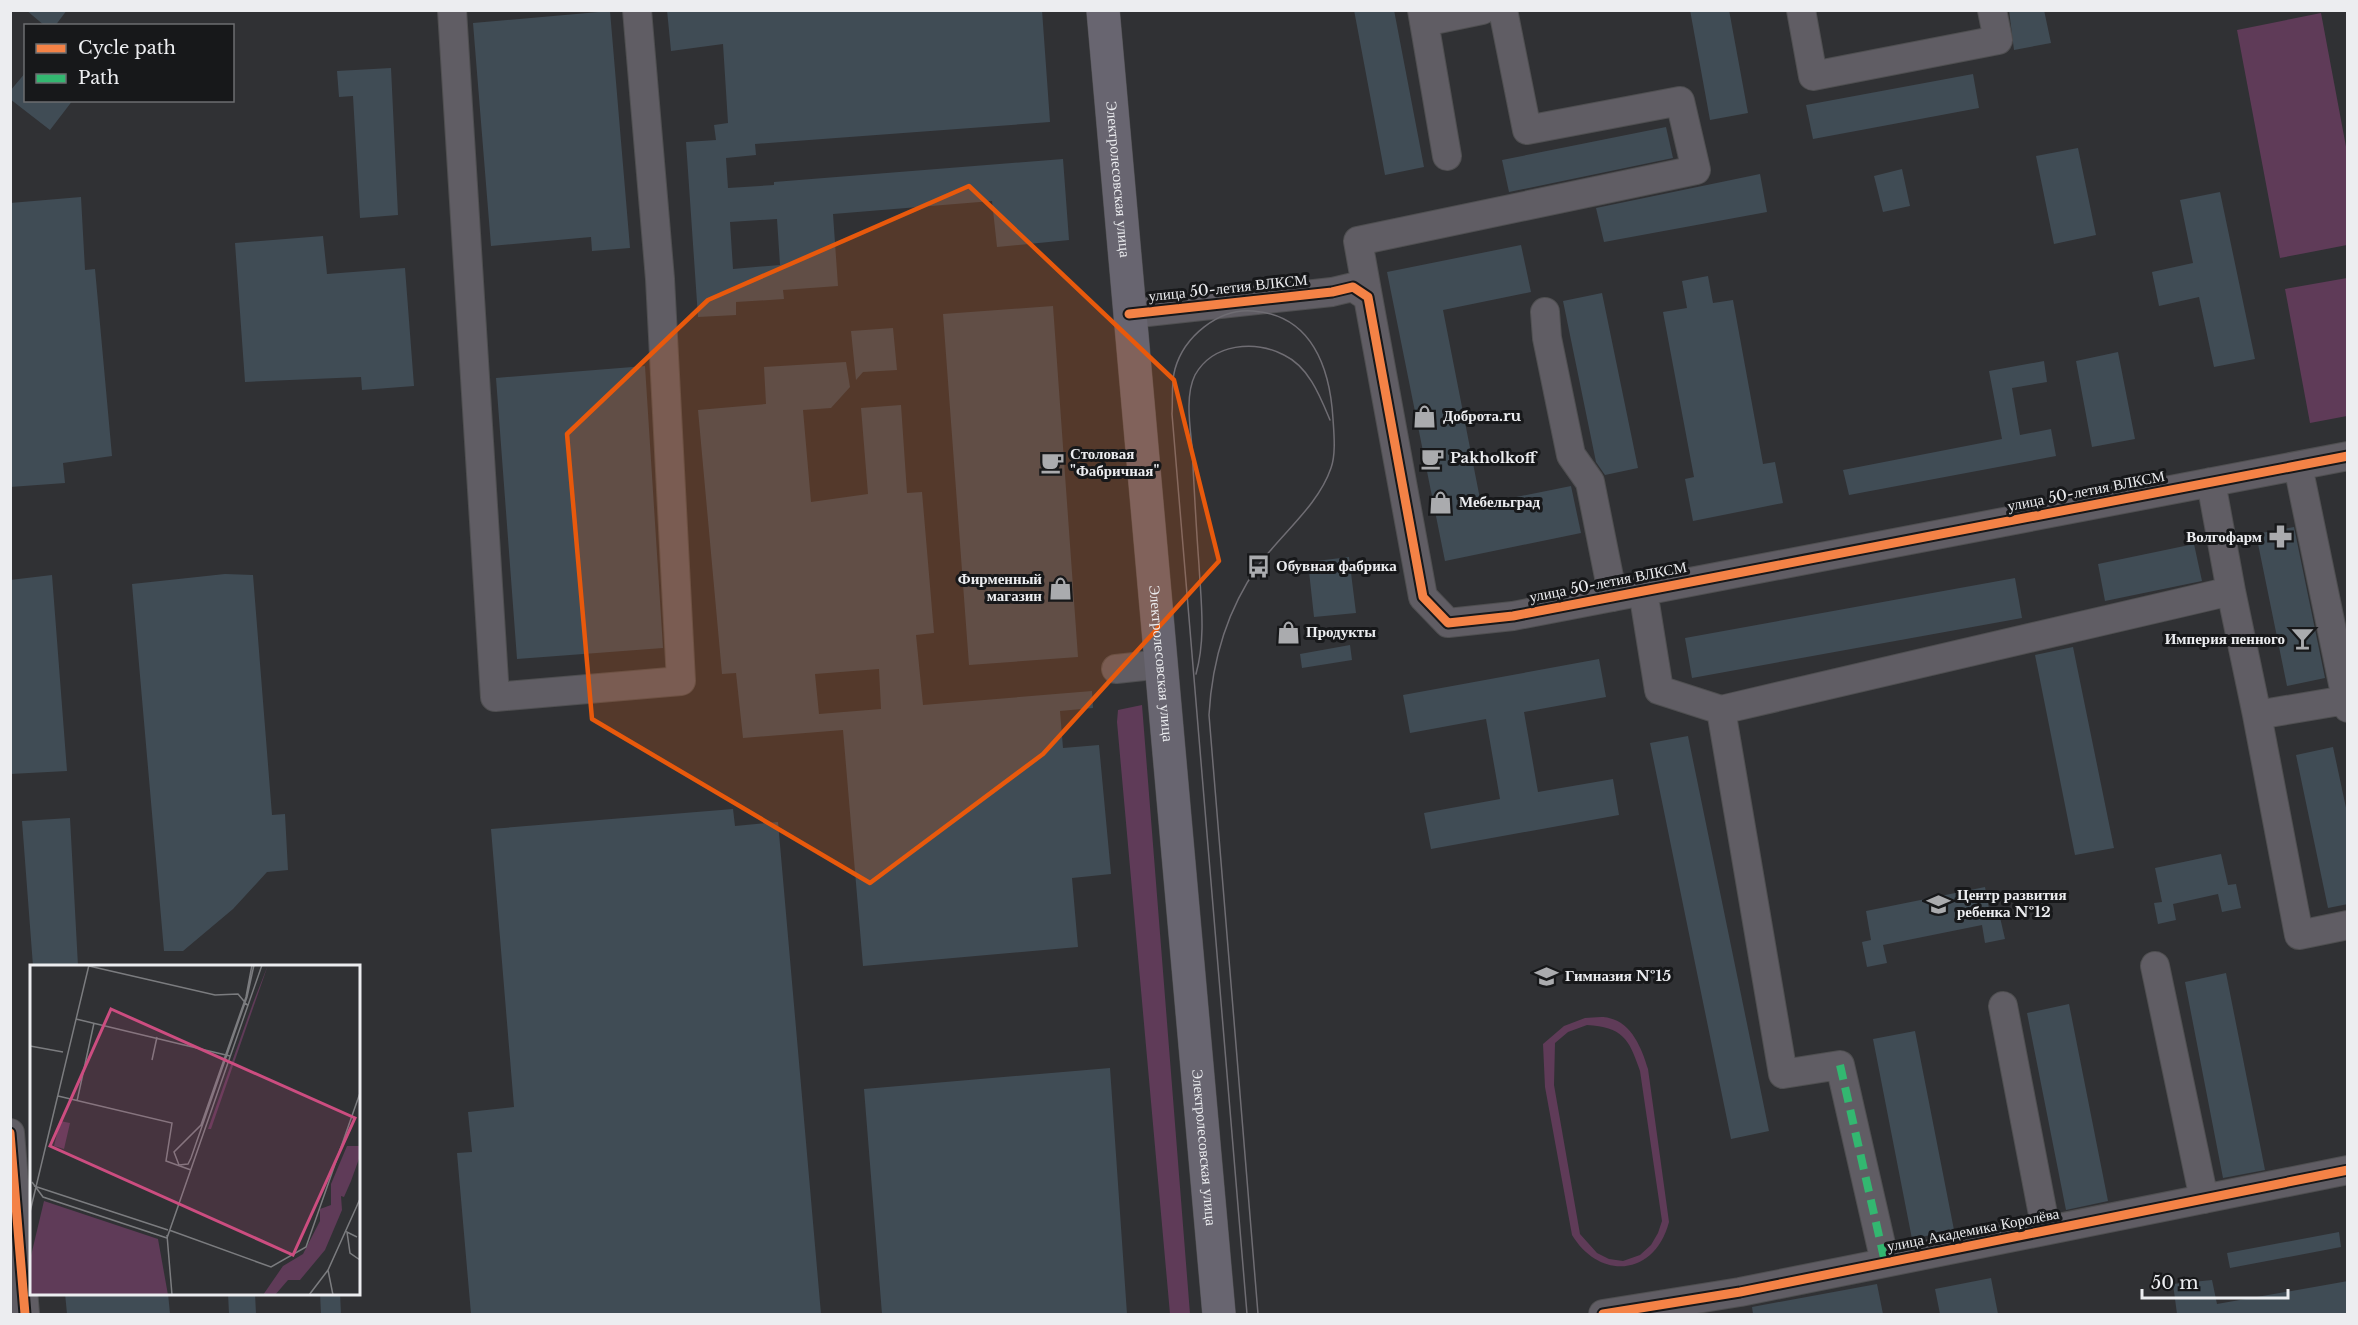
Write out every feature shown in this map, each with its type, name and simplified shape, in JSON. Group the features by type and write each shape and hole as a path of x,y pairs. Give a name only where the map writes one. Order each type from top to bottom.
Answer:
{"main road":[{"name":"Электролесовская улица","path":"1103,10 1218,1314"}],"street":[{"path":"452,10 495,697 681,681 660,279 637,10"},
{"path":"1447,156 1423,16 1482,10"},
{"path":"1368,297 1358,242 1696,170 1680,101 1527,130 1503,10"},
{"path":"1801,10 1813,76 1998,40 1992,10"},
{"name":"улица 50-летия ВЛКСМ","path":"1129,314 1332,292 1353,287 1368,297 1423,597 1448,623 1513,616 2348,456"},
{"path":"1545,312 1571,455 1590,482 1613,597"},
{"path":"2257,715 2347,704 2298,465"},
{"path":"2211,482 2300,935 2348,925"},
{"path":"1643,591 1659,690 1721,710 2231,591"},
{"path":"1116,669 1162,664"},
{"path":"1721,710 1783,1074 1840,1065 1885,1262"},
{"path":"2156,966 2204,1199"},
{"path":"2002,1006 2046,1230"},
{"path":"10,1133 25,1314"},
{"name":"улица Академика Королёва","path":"1603,1314 1740,1292 2348,1170"}],"highlighted area":[{"path":"969,186 1174,380 1219,561 1043,754 870,883 592,719 567,434 708,300"}],"shaded area":[{"path":"2321,13 2347,152 2347,245 2280,258 2237,30"},
{"path":"2347,278 2347,416 2310,423 2285,289"},
{"path":"1142,705 1190,1314 1170,1314 1117,722 1118,710"},
{"path":"1585,1018 1609,1018 1624,1025 1630,1031 1643,1053 1648,1069 1669,1222 1662,1240 1652,1253 1640,1262 1626,1266 1611,1265 1597,1260 1584,1250 1572,1235 1545,1087 1543,1044 1564,1026","holes":["1587,1025 1599,1026 1616,1032 1628,1042 1640,1071 1662,1221 1651,1245 1640,1255 1623,1261 1609,1259 1597,1253 1580,1234 1554,1085 1555,1043 1568,1032"]}],"building":[{"path":"26,10 67,10 56,24 43,24"},
{"path":"667,10 1042,10 1050,122 755,144 756,155 726,158 728,188 774,185 774,182 1063,159 1069,240 997,247 992,201 833,214 838,286 783,290 784,299 736,302 736,315 698,317 686,142 716,140 714,125 728,123 723,44 671,51","holes":["777,219 780,265 733,269 730,222"]},
{"path":"1354,10 1394,10 1424,167 1385,175"},
{"path":"1690,10 1729,10 1748,113 1710,120"},
{"path":"2009,10 2044,10 2051,43 2014,50"},
{"path":"610,11 630,248 592,251 591,237 491,246 473,23"},
{"path":"391,68 398,215 360,218 353,96 339,97 337,71"},
{"path":"24,74 24,102 71,102 50,130 10,99 10,91"},
{"path":"1973,74 1979,108 1813,139 1806,105"},
{"path":"1666,127 1673,158 1509,192 1502,160"},
{"path":"2078,148 2096,235 2054,244 2036,156"},
{"path":"1902,169 1910,206 1883,212 1874,176"},
{"path":"1760,174 1767,212 1604,242 1596,208"},
{"path":"2220,192 2255,359 2214,367 2199,297 2159,306 2152,272 2193,263 2180,200"},
{"path":"81,197 85,270 95,269 112,456 63,463 65,483 10,487 10,203"},
{"path":"323,236 327,274 405,268 414,386 362,390 361,377 245,382 235,243"},
{"path":"1521,245 1531,292 1443,310 1481,504 1571,486 1581,533 1445,561 1387,272"},
{"path":"1708,276 1713,303 1733,300 1763,464 1775,462 1783,503 1693,521 1685,479 1694,477 1663,312 1687,308 1682,281"},
{"path":"1602,293 1638,468 1605,475 1596,462 1563,301"},
{"path":"1053,306 1078,657 969,665 943,314"},
{"path":"893,328 897,370 863,372 856,380 851,331"},
{"path":"2118,352 2135,439 2092,447 2076,361"},
{"path":"2044,361 2047,382 2012,388 2020,435 2051,429 2056,456 1849,495 1843,470 2002,439 1989,371"},
{"path":"846,362 850,387 831,408 803,410 811,502 868,494 861,408 901,405 907,493 922,492 934,633 916,635 923,705 1092,691 1093,708 1060,711 1063,748 1099,745 1111,874 1072,878 1078,947 863,966 843,730 743,738 736,673 722,674 698,410 766,404 764,367","holes":["879,669 881,709 819,714 815,674"]},
{"path":"645,366 663,648 517,659 496,378"},
{"path":"2294,527 2325,678 2287,686 2256,534"},
{"path":"2194,544 2202,581 2105,601 2098,564"},
{"path":"1349,557 1356,613 1314,617 1308,562"},
{"path":"225,574 253,575 272,815 285,814 288,870 267,872 233,909 183,951 164,951 132,584"},
{"path":"52,575 67,771 10,774 10,580"},
{"path":"2015,578 2022,618 1692,678 1685,638"},
{"path":"1350,645 1352,660 1302,668 1300,654"},
{"path":"2073,647 2114,848 2075,855 2035,655"},
{"path":"1599,659 1606,697 1524,712 1538,792 1613,779 1619,815 1431,849 1424,813 1500,799 1486,719 1410,733 1403,695"},
{"path":"1688,736 1769,1131 1731,1139 1650,743"},
{"path":"2333,747 2348,817 2348,904 2328,908 2296,755"},
{"path":"733,809 735,826 778,822 821,1314 471,1314 457,1153 472,1152 468,1112 514,1107 491,829"},
{"path":"70,818 78,965 33,965 22,821"},
{"path":"2221,854 2228,885 2236,884 2241,908 2222,912 2218,894 2173,904 2176,920 2158,924 2154,903 2162,902 2155,868"},
{"path":"1985,887 1990,914 1999,913 2005,939 1985,943 1982,925 1883,945 1887,963 1867,967 1862,942 1871,940 1866,911"},
{"path":"2226,973 2265,1170 2223,1178 2185,982"},
{"path":"2069,1004 2108,1201 2066,1210 2027,1013"},
{"path":"1915,1031 1954,1230 1912,1239 1873,1039"},
{"path":"1110,1068 1127,1314 882,1314 864,1089"},
{"path":"2339,1232 2341,1247 2230,1268 2227,1253"},
{"path":"1991,1278 1998,1314 1940,1314 1935,1289"},
{"path":"2212,1280 2217,1304 2348,1281 2348,1314 2177,1314 2173,1284"},
{"path":"1877,1284 1883,1314 1753,1314 1752,1307"},
{"path":"65,1295 168,1295 170,1314 67,1314"},
{"path":"228,1295 255,1295 256,1314 229,1314"},
{"path":"320,1295 340,1295 341,1314 321,1314"}],"tram line":[{"path":"1247,1314 1172,414 1175,369 1186,346 1204,327 1227,314 1240,311 1273,315 1290,322 1314,347 1328,381 1334,444 1334,457 1325,482 1308,507 1258,566 1238,600 1218,656 1209,715 1258,1314"},
{"path":"1196,674 1201,647 1202,620 1189,411 1190,392 1195,375 1212,356 1235,347 1248,346 1273,350 1293,360 1307,375 1318,392 1330,420"}],"marked path":[{"path":"1840,1065 1885,1262"}],"cycle path":[{"path":"1129,314 1332,292 1353,287 1368,297 1423,597 1448,623 1513,616 2348,456"},
{"path":"10,1133 25,1314"},
{"path":"1603,1314 1740,1292 2348,1170"}],"place":[{"name":"Доброта.ru","path":"1425,416"},
{"name":"Pakholkoff","path":"1432,458"},
{"name":"Столовая \"Фабричная\"","path":"1052,463"},
{"name":"Мебельград","path":"1441,502"},
{"name":"Волгофарм","path":"2280,537"},
{"name":"Обувная фабрика","path":"1258,566"},
{"name":"Фирменный магазин","path":"1060,588"},
{"name":"Продукты","path":"1288,632"},
{"name":"Империя пенного","path":"2303,639"},
{"name":"Центр развития ребенка №12","path":"1939,904"},
{"name":"Гимназия №15","path":"1547,976"}]}
